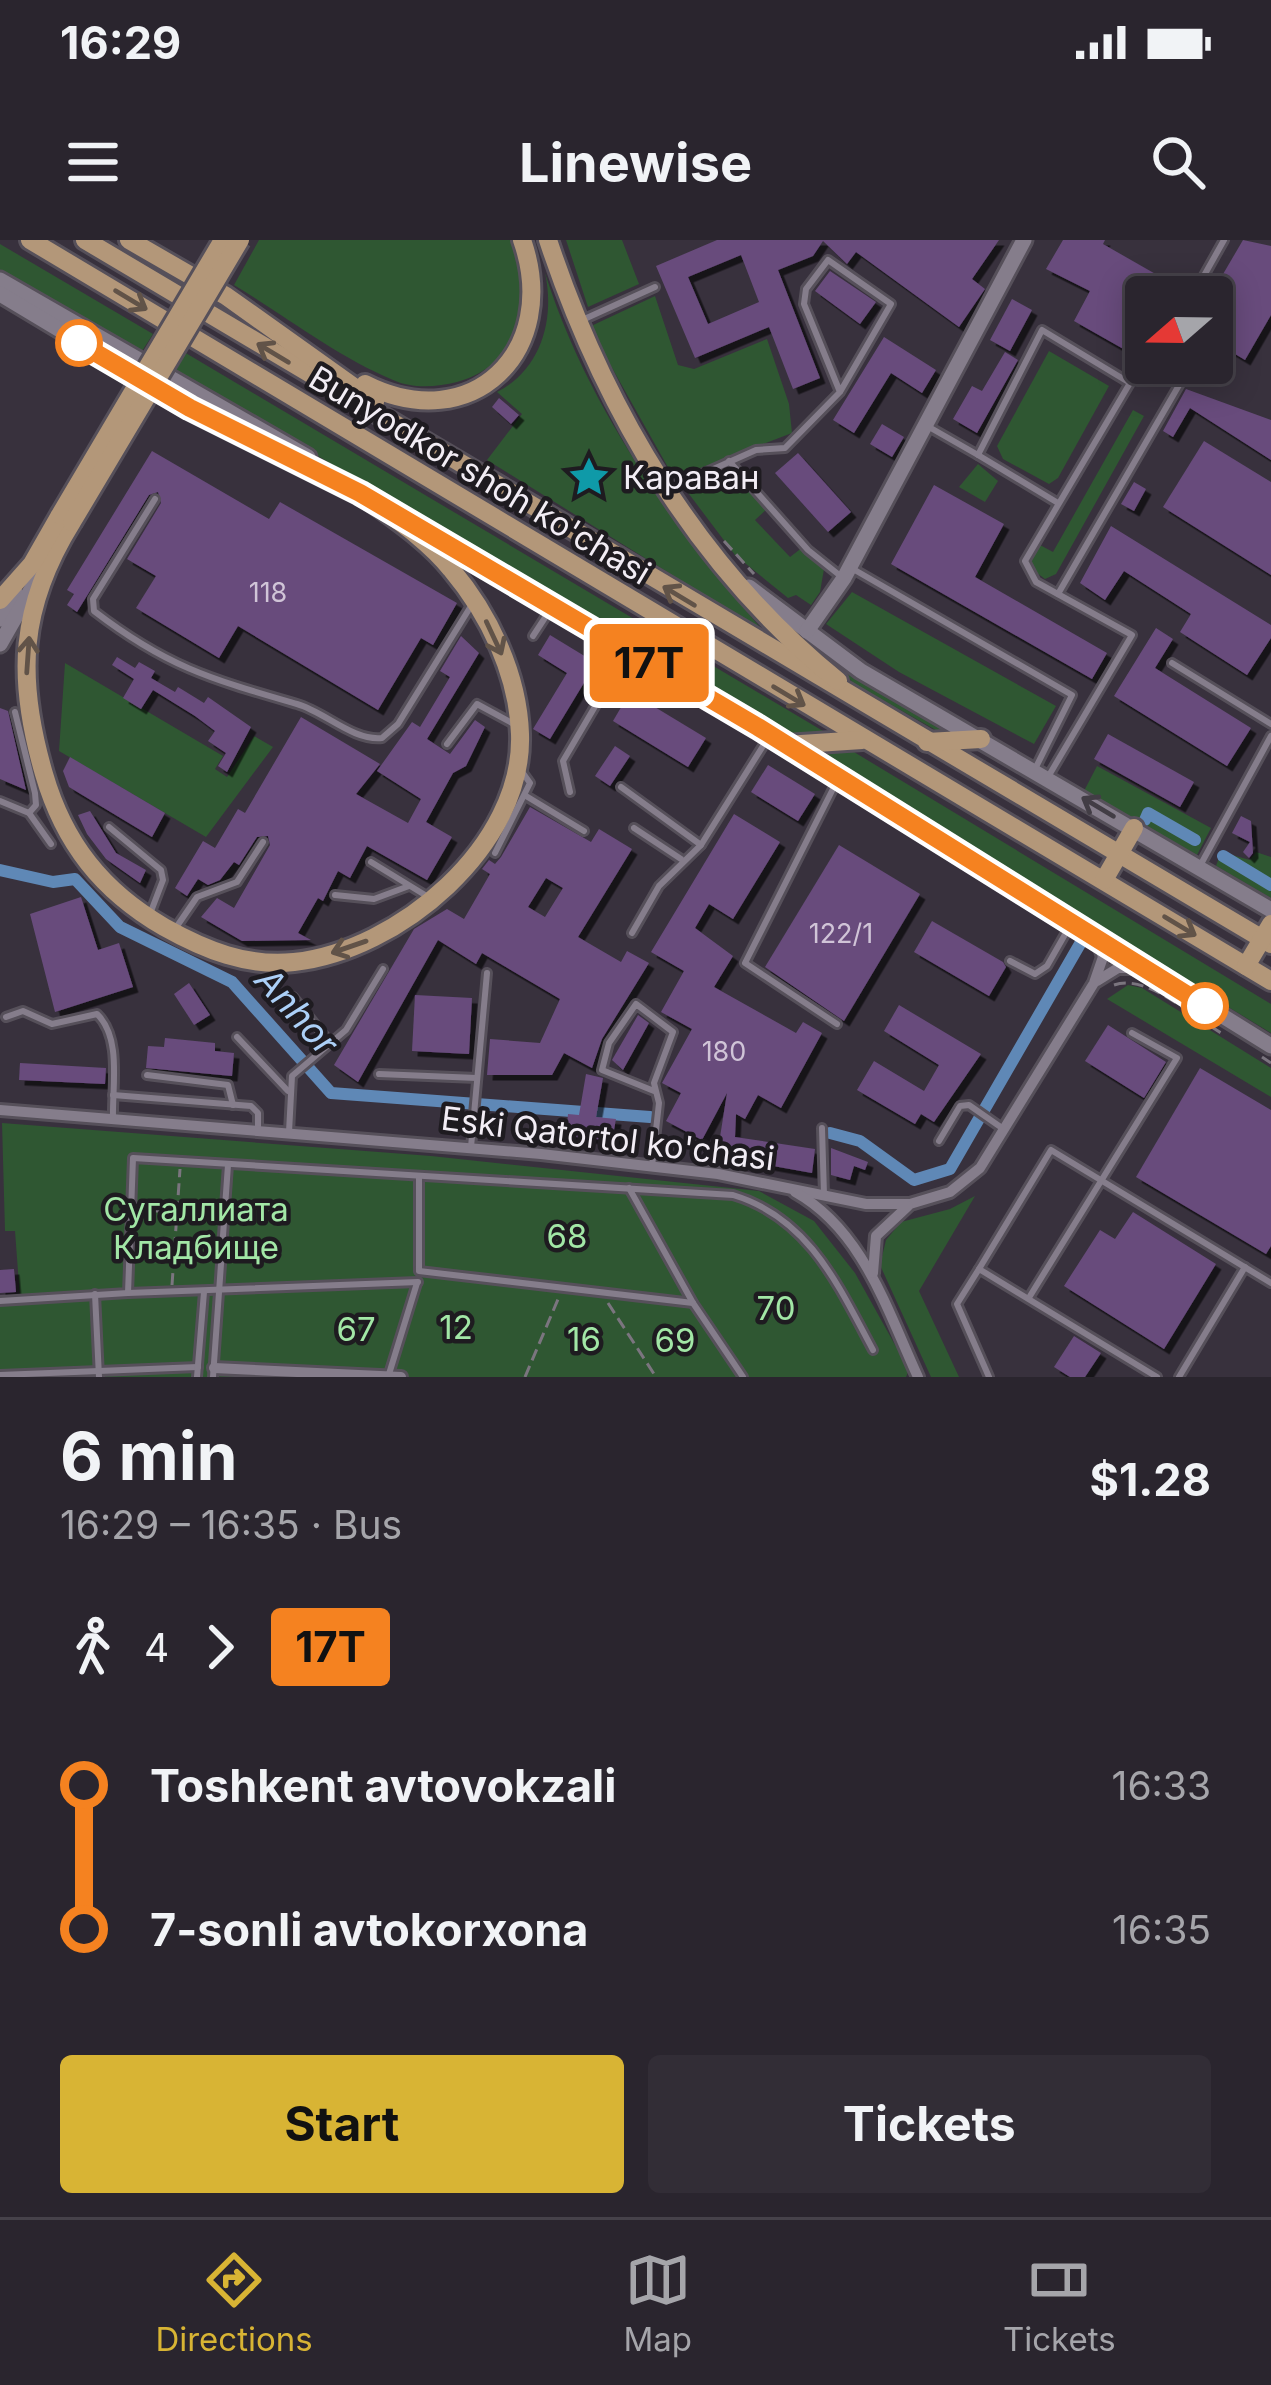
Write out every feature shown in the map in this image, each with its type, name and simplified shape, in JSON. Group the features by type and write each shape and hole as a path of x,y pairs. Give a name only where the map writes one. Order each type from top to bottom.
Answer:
{"main road":[{"name":"Bunyodkor shoh ko'chasi","path":"30,240 1271,981"},
{"name":"Bunyodkor shoh ko'chasi","path":"85,240 888,721 1268,935"},
{"path":"66,518 224,240"},
{"path":"0,599 36,568 240,240"},
{"path":"326,364 397,400 418,403 480,386 510,360 532,317 536,292 522,240"},
{"path":"548,240 577,322 667,490 727,569 788,637 888,721"},
{"path":"131,241 226,296 326,364 437,451"},
{"path":"36,568 26,688 44,775 56,808 90,868 115,895 173,932 238,959 296,962 379,935 434,901 490,832 518,766 519,727 507,668 474,601 419,537 360,493"},
{"path":"927,742 981,739"},
{"path":"778,740 862,740"},
{"path":"1104,880 1134,828"},
{"path":"1246,966 1268,935"}],"street":[{"path":"807,632 847,573 1024,240"},
{"path":"0,280 280,439 360,493 839,777 1149,969 1267,1054"},
{"path":"0,294 190,408 360,493"},
{"path":"0,619 36,568"},
{"path":"0,644 36,568"},
{"path":"727,569 878,681 1271,910"},
{"path":"1094,934 1103,957 1094,983"},
{"path":"1094,983 1118,968 1149,969"},
{"name":"Eski Qatortol ko'chasi","path":"0,1110 471,1147 652,1166 824,1195 910,1204 964,1184 980,1168 1094,983"},
{"path":"782,1186 836,1222 879,1294 918,1377"},
{"path":"879,1294 871,1258 873,1241 889,1219 910,1204"},
{"path":"213,1372 392,1376"}],"lane":[{"path":"1204,276 1224,240"},
{"path":"667,490 756,450 784,448 840,392 891,304 829,260 806,289 804,304 840,392"},
{"path":"577,322 655,287"},
{"path":"978,454 1042,330 1125,380"},
{"path":"1041,773 1132,635 1036,583 1025,567 1129,384"},
{"path":"1058,594 1180,384"},
{"path":"926,425 1058,503"},
{"path":"729,461 808,550 1072,695 1041,773"},
{"path":"154,499 94,599 94,611 176,667 297,704 364,738 382,738 398,724 474,601"},
{"path":"532,636 551,607"},
{"path":"570,792 563,761 627,651"},
{"path":"1172,663 1271,724"},
{"path":"446,744 477,704 519,727"},
{"path":"15,712 35,793 36,805 29,813"},
{"path":"1199,867 1271,736"},
{"path":"632,933 681,860 701,844 778,740"},
{"path":"495,853 530,783 518,766"},
{"path":"837,1024 745,963 839,777"},
{"path":"621,788 701,844"},
{"path":"526,796 584,831"},
{"path":"0,801 29,813 51,844"},
{"path":"109,827 161,870 164,880 148,917"},
{"path":"634,828 681,860"},
{"path":"173,932 197,897 237,882 263,842"},
{"path":"371,862 434,901"},
{"path":"335,896 374,899 410,886"},
{"path":"1010,961 1035,974 1046,966 1073,921"},
{"path":"289,1132 292,1076 332,1044 382,969"},
{"path":"471,1147 487,973"},
{"path":"293,998 332,1044"},
{"path":"652,1166 659,1103 654,1091 673,1032 636,1004 610,1043 602,1070 654,1091"},
{"path":"6,1017 23,1011 52,1024 97,1015 103,1018 112,1039 113,1119"},
{"path":"1030,1296 1177,1058 1132,1033"},
{"path":"237,1037 288,1091"},
{"path":"379,1074 477,1078"},
{"path":"147,1075 214,1080 228,1085 233,1105"},
{"path":"112,1095 251,1106 258,1114 257,1130"},
{"path":"939,1141 959,1106 969,1105 1002,1128"},
{"path":"822,1128 824,1195"},
{"path":"989,1377 957,1304 1051,1150 1271,1282"},
{"path":"128,1292 133,1158 734,1195 763,1204 820,1258 873,1350"},
{"path":"213,1372 228,1166"},
{"path":"392,1376 418,1282 419,1178"},
{"path":"629,1188 693,1304 743,1377"},
{"path":"1178,1376 1245,1268"},
{"path":"979,1269 1158,1376"},
{"path":"419,1271 693,1304"},
{"path":"0,1300 418,1282"},
{"path":"0,1375 198,1372 204,1292"},
{"path":"95,1294 99,1374"}],"path":[{"path":"716,531 769,585"},
{"path":"1114,985 1128,980 1144,986 1241,1036"},
{"path":"171,1293 180,1161"},
{"path":"130,1211 226,1211"},
{"path":"129,1252 223,1254"},
{"path":"525,1377 562,1289"},
{"path":"602,1295 656,1377"}],"green space":[{"path":"259,240 512,240 521,284 517,326 497,360 480,373 441,385 401,383 332,348 234,285"},
{"path":"566,240 622,240 639,284 588,307"},
{"path":"0,244 153,334 142,351 0,273"},
{"path":"545,273 585,372 636,463 764,632 487,460 522,414 497,392 525,370 542,341 548,307"},
{"path":"655,296 678,365 694,369 767,339 789,404 792,433 674,478 589,327"},
{"path":"1049,351 1109,386 1058,478 1049,484 1003,459 997,446"},
{"path":"184,352 823,731 807,736 776,730 174,370"},
{"path":"1133,410 1144,416 1056,574 1045,579 1033,570 1031,561 1040,545 1053,552"},
{"path":"978,464 998,481 985,502 959,487"},
{"path":"735,470 768,508 755,520 790,557 803,547 824,569 820,592 811,605 796,595 788,598 735,555 686,490"},
{"path":"852,592 1056,706 1034,744 899,672 826,624"},
{"path":"800,637 884,696 955,733 941,733 856,685"},
{"path":"65,663 223,756 215,769 227,777 254,736 273,747 206,837 59,751"},
{"path":"854,752 1271,1004 1271,1033 818,758 819,753"},
{"path":"1097,766 1211,828 1197,855 1084,791"},
{"path":"1221,852 1250,860 1256,852 1271,857 1271,898 1216,866"},
{"path":"1128,985 1142,988 1271,1068 1271,1097 1107,999"},
{"path":"2,1123 431,1156 759,1191 814,1221 855,1273 909,1370 906,1377 0,1377 0,1301 20,1298 15,1231 5,1231"},
{"path":"975,1196 919,1291 959,1377 931,1377 880,1265 886,1240 901,1222 950,1209"}],"building":[{"path":"717,240 999,240 972,279 985,289 959,327 856,252 847,264 823,241 813,256 778,270 820,378 793,389 769,327 695,358 656,266","holes":["741,255 759,302 708,324 688,277"]},
{"path":"1063,240 1105,240 1103,244 1159,276 1125,276 1125,350 1074,321 1090,291 1046,269"},
{"path":"1243,240 1271,246 1271,315 1245,360 1233,353 1233,276 1222,276"},
{"path":"830,271 876,302 860,324 815,291"},
{"path":"1012,299 1032,310 1010,351 990,340"},
{"path":"884,337 936,370 922,393 891,373 854,433 833,420"},
{"path":"1005,352 1018,360 977,433 953,419 972,386 982,391"},
{"path":"1186,389 1271,420 1271,460 1190,408 1173,437 1163,431"},
{"path":"499,398 519,415 511,424 492,407"},
{"path":"882,424 904,437 892,457 870,444"},
{"path":"1204,441 1271,482 1271,575 1163,507"},
{"path":"152,451 269,519 280,502 457,603 433,645 421,638 378,710 238,626 219,658 136,608 156,576 127,559 161,503 158,492 149,495 77,612 67,605 74,594 67,590"},
{"path":"798,453 851,512 828,532 775,473"},
{"path":"1134,482 1146,489 1134,511 1121,504"},
{"path":"934,485 1004,524 975,577 1107,653 1092,679 891,564"},
{"path":"1111,526 1271,625 1271,638 1247,675 1180,632 1191,614 1124,571 1105,600 1080,583"},
{"path":"1156,628 1173,639 1155,668 1251,728 1227,766 1114,696"},
{"path":"550,635 596,663 550,739 533,729 567,673 538,655"},
{"path":"461,636 479,653 427,739 450,754 475,720 485,727 466,766 453,773 426,822 452,837 427,880 367,846 350,878 338,871 323,901 318,898 298,933 311,940 242,941 201,917 217,898 234,908 270,845 268,836 257,837 239,865 234,862 220,880 208,885 198,879 187,896 175,888 203,841 215,848 238,809 245,813 301,717 380,764 356,794 408,823 421,799 377,771 412,722 420,727 450,677 440,671"},
{"path":"117,657 135,668 139,662 155,671 151,678 175,692 178,687 204,703 208,697 251,727 227,772 218,766 226,753 208,741 215,731 195,716 153,690 141,709 123,698 134,679 112,665"},
{"path":"630,692 706,738 688,767 613,721"},
{"path":"0,708 8,711 26,790 0,779"},
{"path":"1108,734 1194,782 1180,807 1094,759"},
{"path":"615,746 630,756 610,786 595,776"},
{"path":"70,757 165,813 152,837 69,787 63,771"},
{"path":"768,765 815,794 798,821 751,792"},
{"path":"530,807 591,842 599,829 632,849 578,937 621,962 627,951 649,963 602,1039 592,1068 564,1053 552,1075 487,1075 490,1039 540,1043 560,999 482,953 476,964 438,940 358,1082 334,1065 414,929 447,909 464,919 490,874 482,869 489,860 495,864","holes":["546,878 563,888 545,917 528,907"]},
{"path":"90,811 116,853 146,870 140,883 106,859 87,834 78,815"},
{"path":"734,814 780,842 733,919 709,904 695,928 733,956 714,987 796,1033 803,1022 822,1033 781,1108 758,1095 745,1119 736,1114 735,1137 815,1149 812,1173 717,1156 727,1093 702,1140 666,1121 681,1093 662,1083 692,1029 661,1012 684,971 651,952"},
{"path":"1241,816 1251,821 1253,853 1249,858 1243,852 1250,842 1232,833"},
{"path":"839,845 920,894 844,1021 765,967"},
{"path":"81,897 98,950 119,943 133,987 55,1012 30,914"},
{"path":"932,921 1003,962 1006,967 989,996 914,952"},
{"path":"189,983 210,1015 194,1025 174,994"},
{"path":"415,995 472,998 469,1054 412,1051"},
{"path":"899,1005 981,1054 934,1122 921,1114 915,1124 857,1090 874,1061 924,1091 939,1065 884,1031"},
{"path":"638,1015 649,1023 623,1070 612,1060"},
{"path":"1108,1025 1166,1062 1144,1098 1085,1061"},
{"path":"165,1038 215,1043 215,1051 234,1053 232,1076 146,1068 148,1046 164,1047"},
{"path":"20,1063 106,1068 105,1084 19,1080"},
{"path":"1200,1068 1271,1110 1271,1246 1266,1254 1136,1177"},
{"path":"586,1074 603,1078 596,1117 616,1119 614,1130 621,1131 616,1141 566,1136 568,1114 579,1115"},
{"path":"831,1148 868,1162 865,1170 854,1166 850,1180 831,1175"},
{"path":"1133,1212 1216,1264 1164,1349 1064,1286 1100,1230 1115,1239"},
{"path":"14,1269 16,1292 0,1293 0,1270"},
{"path":"1074,1336 1101,1353 1085,1377 1070,1377 1054,1367"}],"waterway":[{"name":"Anhor","path":"1145,820 1148,813 1195,840"},
{"name":"Anhor","path":"1223,856 1271,885"},
{"name":"Anhor","path":"0,870 53,882 75,879 120,927 232,982 331,1093 650,1117"},
{"name":"Anhor","path":"830,1133 860,1141 914,1180 950,1169 1084,937"}],"bus line":[{"name":"17T","path":"79,343 190,408 360,493 758,727 1205,1006"}],"place":[{"name":"Караван","path":"589,477"}],"park label":[{"name":"Сугаллиата Кладбище","path":"196,1228"},
{"name":"68","path":"567,1236"},
{"name":"70","path":"776,1308"},
{"name":"12","path":"456,1327"},
{"name":"67","path":"356,1329"},
{"name":"16","path":"584,1339"},
{"name":"69","path":"675,1340"}]}
